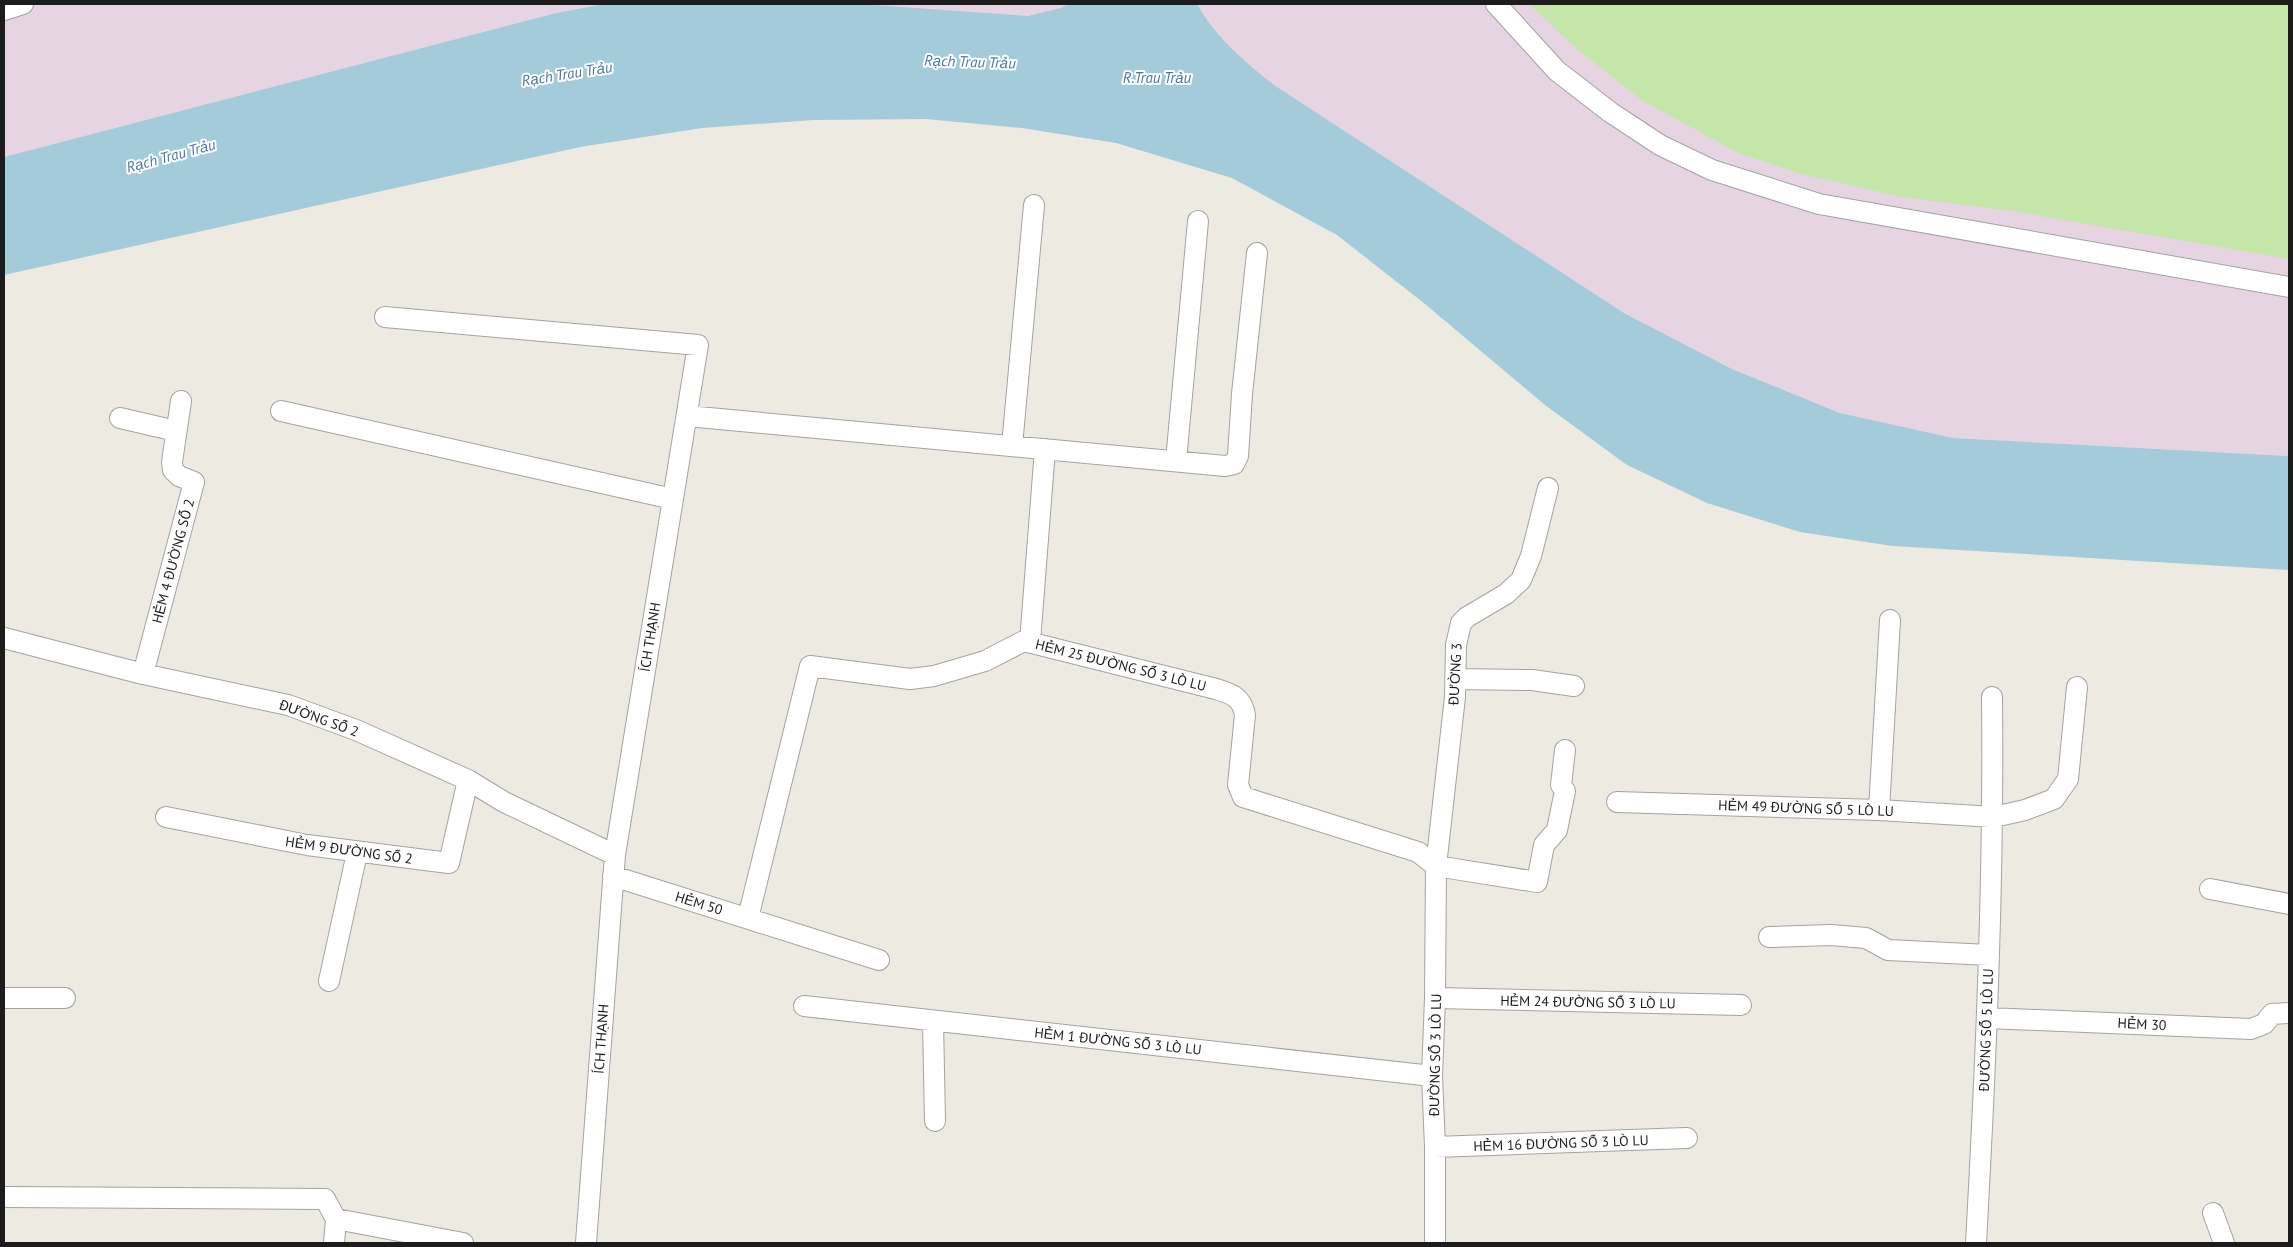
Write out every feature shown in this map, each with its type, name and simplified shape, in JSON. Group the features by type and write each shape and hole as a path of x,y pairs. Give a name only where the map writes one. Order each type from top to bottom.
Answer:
{"street":[{"path":"4,10 23,4"},
{"path":"1496,4 1557,71 1610,112 1660,145 1712,170 1819,204 2289,287"},
{"path":"1012,446 1034,204"},
{"path":"1176,461 1198,221"},
{"path":"686,416 1225,466 1234,464 1237,461 1258,253"},
{"name":"ÍCH THẠNH","path":"385,317 698,345 615,855 586,1243"},
{"name":"HẺM 4 ĐƯỜNG SỐ 2","path":"143,674 194,482 179,476 173,470 172,462 181,401"},
{"path":"281,411 673,499"},
{"path":"120,418 176,431"},
{"path":"1030,642 1045,449"},
{"name":"ĐƯỜNG 3","path":"1436,866 1456,679 1456,645 1461,623 1473,612 1516,587 1522,580 1531,556 1548,488"},
{"path":"1878,810 1890,620"},
{"name":"ĐƯỜNG SỐ 2","path":"4,638 143,674 288,705 356,730 468,780 504,802 615,855"},
{"name":"HẺM 25 ĐƯỜNG SỐ 3 LÒ LU","path":"748,918 810,666 910,679 924,678 985,661 1002,654 1020,643 1030,642 1236,696 1244,707 1245,715 1238,785 1244,797 1418,852 1436,866"},
{"path":"1456,679 1532,680 1574,686"},
{"name":"HẺM 49 ĐƯỜNG SỐ 5 LÒ LU","path":"1617,802 1878,810 1994,817 2049,802 2058,796 2065,786 2070,771 2077,687"},
{"name":"ĐƯỜNG SỐ 5 LÒ LU","path":"1976,1243 1988,1018 1994,817 1992,696"},
{"path":"1436,866 1537,882 1544,845 1556,830 1565,791 1561,785 1565,750"},
{"name":"HẺM 9 ĐƯỜNG SỐ 2","path":"166,817 357,853 449,863 468,780"},
{"path":"329,981 357,853"},
{"name":"ĐƯỜNG SỐ 3 LÒ LU","path":"1435,1243 1435,1147 1432,1076 1435,998 1436,866"},
{"name":"HẺM 50","path":"613,876 748,918 785,932 879,960"},
{"path":"2210,889 2289,904"},
{"path":"1770,937 1831,935 1858,937 1866,938 1888,950 1989,955"},
{"path":"4,998 65,998"},
{"name":"HẺM 24 ĐƯỜNG SỐ 3 LÒ LU","path":"1435,998 1741,1006"},
{"name":"HẺM 1 ĐƯỜNG SỐ 3 LÒ LU","path":"804,1006 1432,1076"},
{"name":"HẺM 30","path":"1988,1018 2251,1029 2264,1024 2272,1014 2289,1013"},
{"path":"933,1020 935,1122"},
{"name":"HẺM 16 ĐƯỜNG SỐ 3 LÒ LU","path":"1435,1147 1687,1138"},
{"path":"4,1197 325,1198 336,1219 334,1243"},
{"path":"2213,1213 2224,1243"},
{"path":"336,1219 462,1243"}],"shaded area":[{"path":"4,4 604,4 556,13 4,157"},
{"path":"859,4 2289,4 2289,456 1953,438 1840,413 1732,369 1624,313 1274,85"}],"green space":[{"path":"1529,4 2289,4 2289,259 2012,211 1901,197 1801,174 1740,154 1643,101 1578,50"}],"water":[{"name":"R.Trau Trảu","path":"604,4 859,4 1028,16 1061,8 1068,4 1197,4 1222,38 1274,85 1624,313 1732,369 1840,413 1953,438 2289,456 2289,570 1893,546 1800,532 1707,503 1627,465 1545,405 1425,304 1337,235 1232,178 1116,143 1022,128 926,119 813,120 702,128 580,147 4,275 4,157 556,13"}],"water label":[{"name":"Rạch Trau Trảu","path":"970,62"},
{"name":"Rạch Trau Trảu","path":"567,74"},
{"name":"Rạch Trau Trảu","path":"171,156"}]}
